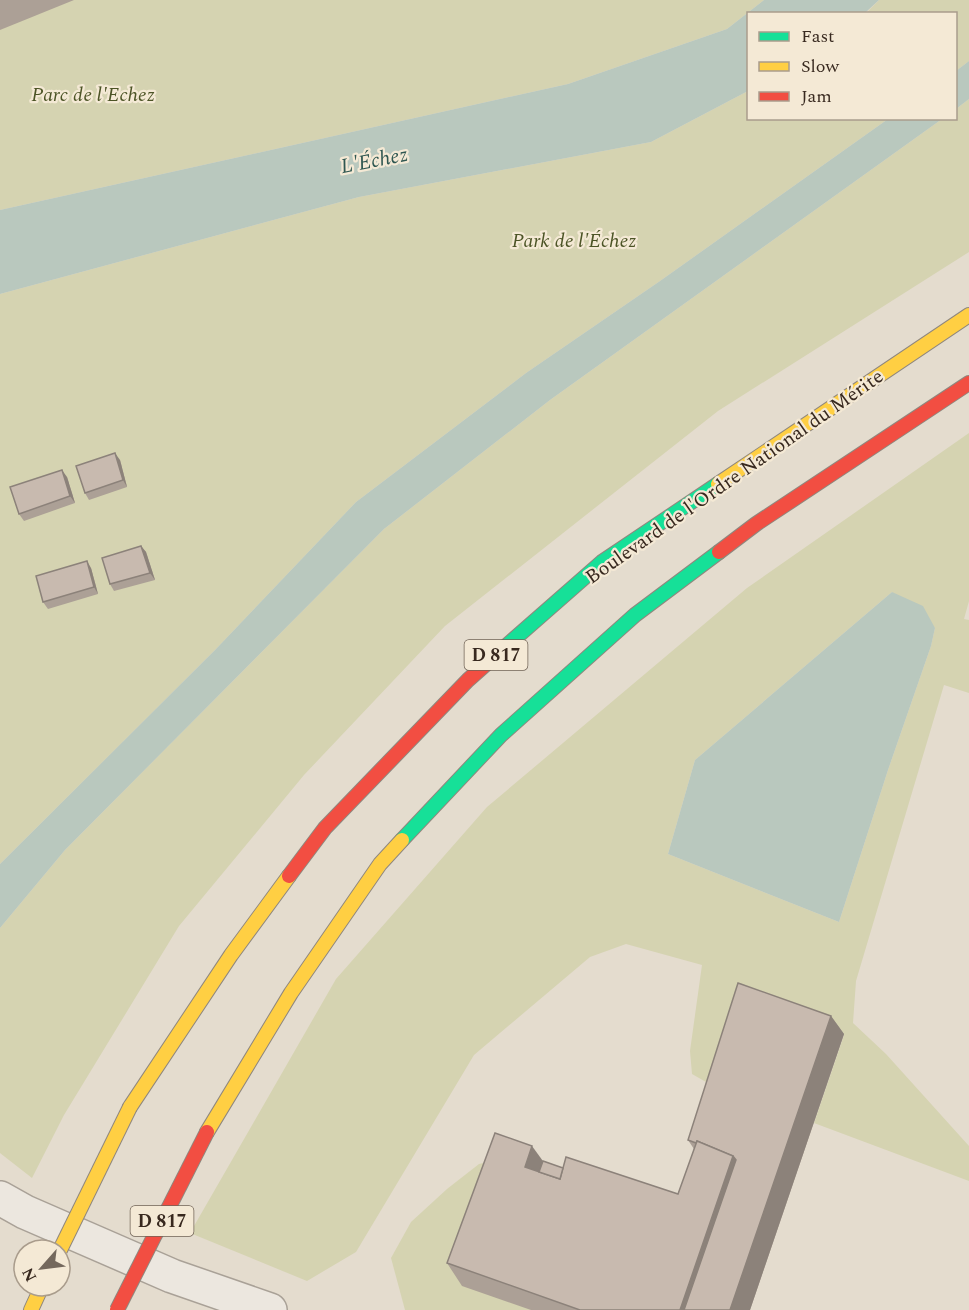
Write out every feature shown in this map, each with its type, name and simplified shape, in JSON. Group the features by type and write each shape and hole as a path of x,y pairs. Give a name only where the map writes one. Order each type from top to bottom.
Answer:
{"main road":[{"name":"Boulevard de l'Ordre National du Mérite","path":"66,1238 130,1107 231,955 325,828 468,680 602,562 969,315"},
{"name":"D 817","path":"117,1310 207,1132 291,993 380,864 501,735 645,608 756,524 969,383"}],"street":[{"path":"0,1198 25,1212 172,1276 270,1310"}],"green space":[{"name":"Parc de l'Echez","path":"0,0 764,0 727,29 568,84 0,210"},
{"path":"879,0 969,0 969,61 957,70 957,12 867,12"},
{"name":"Park de l'Échez","path":"747,92 747,120 887,120 526,373 356,502 215,650 0,864 0,294 359,197 651,142"},
{"path":"969,99 969,252 718,411 445,626 304,775 179,926 64,1115 32,1178 0,1153 0,928 65,850 384,529 550,400 941,120 957,120 957,108"},
{"path":"969,433 969,601 964,619 969,620 969,693 944,685 856,981 853,1023 886,1054 969,1146 969,1181 814,1123 844,1035 725,1082 706,1082 692,1074 690,1051 702,965 626,944 590,957 474,1055 356,1252 307,1281 190,1233 336,979 487,807 747,588","holes":["892,592 935,628 839,922 668,854 695,760"]},
{"path":"511,1156 531,1310 405,1310 391,1258 411,1222 479,1164"}],"water":[{"path":"764,0 879,0 866,12 749,12"},
{"name":"L'Échez","path":"747,13 747,92 651,142 359,197 0,294 0,210 568,84 727,29"},
{"path":"969,61 969,99 957,108 957,70"},
{"path":"887,120 941,120 550,400 384,529 65,850 0,928 0,864 215,650 356,502 526,373"},
{"path":"892,592 923,606 935,628 839,922 668,854 695,760"}],"building":[{"path":"115,453 123,480 85,493 76,466"},
{"path":"62,470 70,496 19,514 10,487"},
{"path":"141,546 150,573 110,584 102,558"},
{"path":"87,561 94,587 43,602 36,576"},
{"path":"738,983 831,1016 730,1310 684,1310 736,1160 733,1156 697,1141 696,1143 688,1140"},
{"path":"495,1133 532,1146 525,1167 560,1179 566,1157 678,1194 697,1141 733,1156 680,1310 580,1310 447,1263"},
{"path":"543,1161 563,1168 560,1179 539,1172"}],"traffic: fast":[{"path":"504,648 602,562 718,484"},
{"path":"402,840 501,735 635,615 719,552"}],"traffic: slow":[{"path":"718,484 969,315"},
{"path":"207,1132 291,993 380,864 402,840"},
{"path":"130,1107 231,955 289,876"},
{"path":"66,1238 130,1107"},
{"path":"31,1310 36,1298"}],"traffic: jam":[{"path":"719,552 756,524 969,383"},
{"path":"289,876 325,828 468,680 504,648"},
{"path":"117,1310 207,1132"}]}
